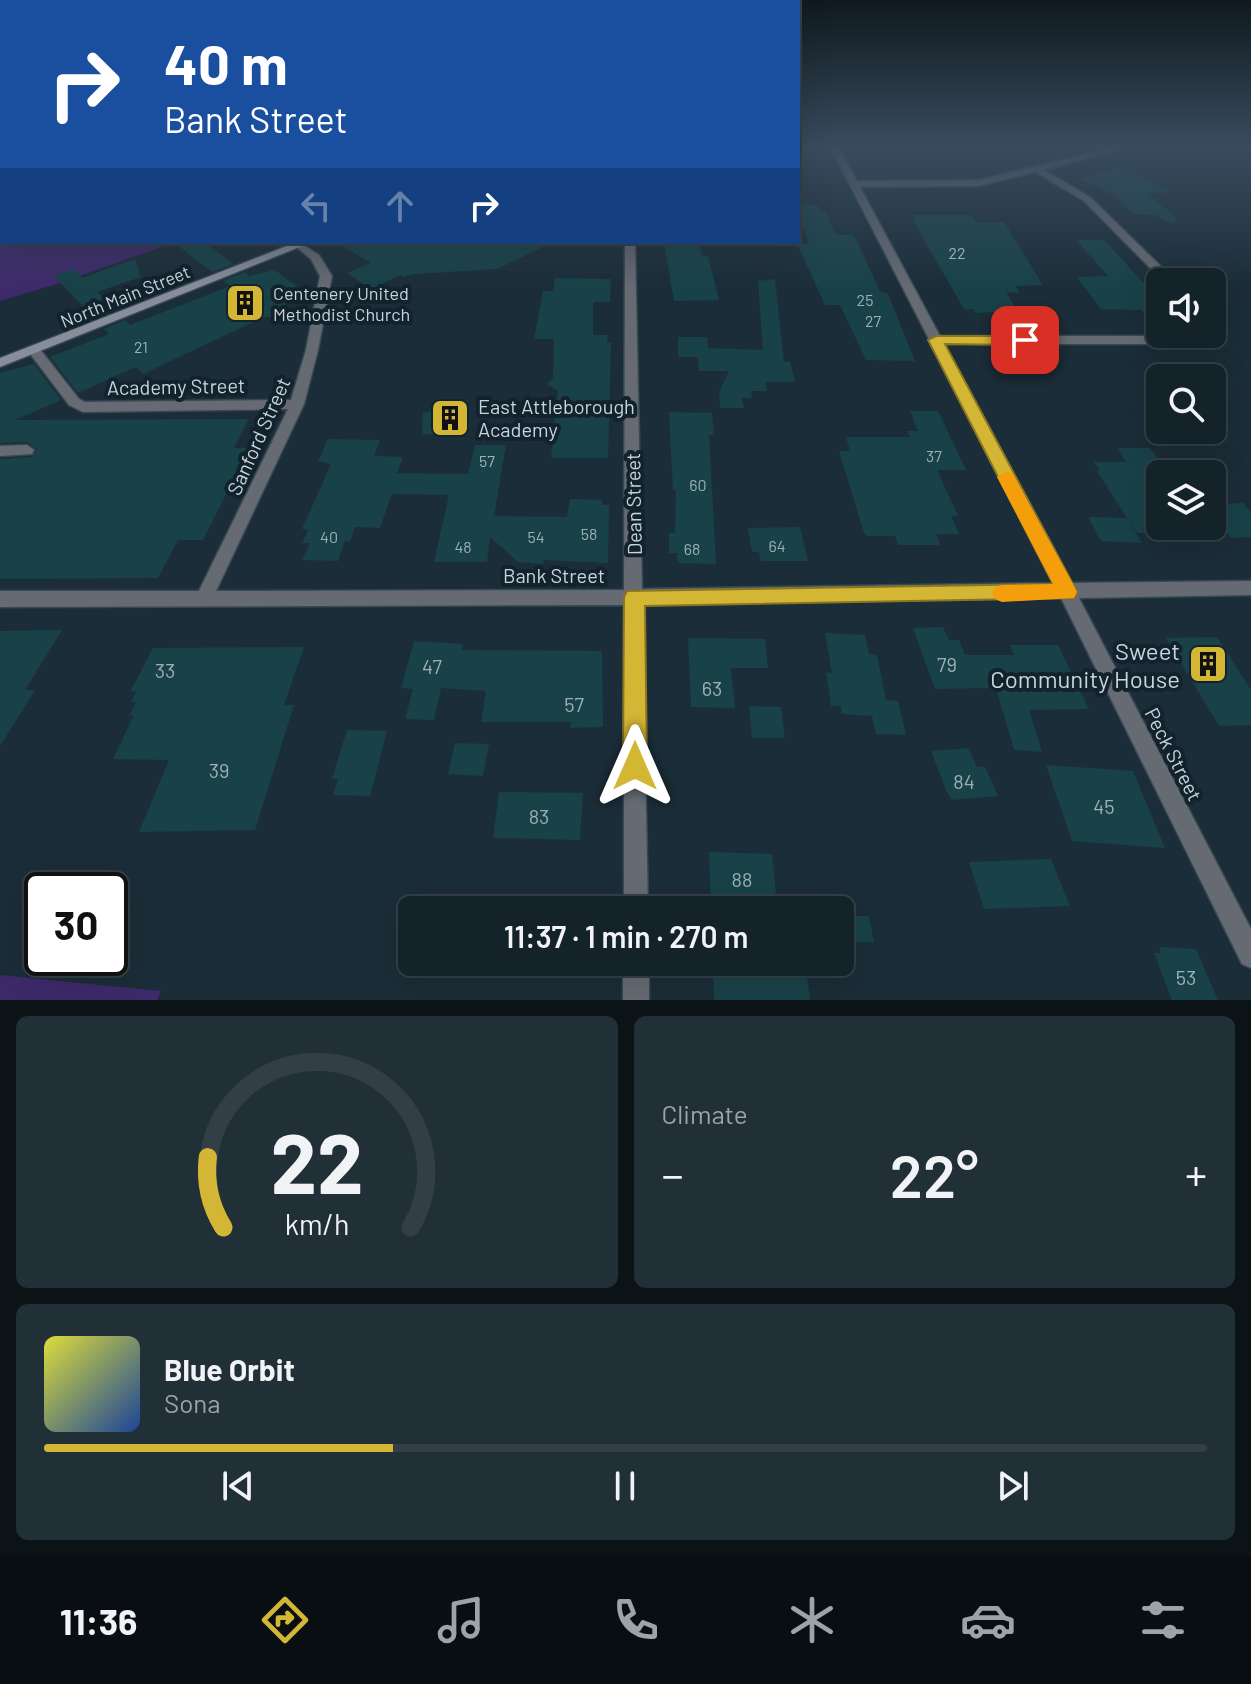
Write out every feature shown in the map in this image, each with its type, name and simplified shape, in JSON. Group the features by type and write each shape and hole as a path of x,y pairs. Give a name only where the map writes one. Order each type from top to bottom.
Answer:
{"main road":[{"name":"North Main Street","path":"0,363 303,244"}],"street":[{"name":"Peck Street","path":"860,195 1067,592 1251,955"},
{"path":"1080,195 1157,268"},
{"name":"Sanford Street","path":"204,598 297,404 310,362 326,276 303,244"},
{"name":"Dean Street","path":"630,244 636,896"},
{"path":"936,340 1146,340"},
{"name":"Academy Street","path":"34,351 74,402 83,407 297,404"},
{"path":"0,451 27,450"},
{"name":"Bank Street","path":"0,599 634,597 1251,588"},
{"path":"636,976 636,1000"}],"shaded area":[{"path":"0,244 164,246 60,283 0,301"},
{"path":"0,975 161,991 157,1000 0,1000"}],"building":[{"path":"1114,195 1149,195 1177,218 1173,224 1154,215 1133,214"},
{"path":"800,205 817,205 820,211 826,211 836,235 854,235 880,291 888,294 915,361 866,360 840,305 825,305 797,244 809,243 800,222"},
{"path":"913,215 971,215 976,222 1004,222 1043,285 1016,286 1019,293 1006,292 1018,311 976,313 973,309 964,309 912,219 916,219"},
{"path":"1076,240 1106,242 1146,286 1146,315 1141,310 1101,309 1077,277 1108,276"},
{"path":"176,244 208,244 233,264 212,272"},
{"path":"339,244 549,244 497,269 401,275 371,289 347,273 371,263"},
{"path":"664,244 699,244 702,256 708,256 719,300 674,301"},
{"path":"135,259 141,277 97,292 115,310 94,318 54,276 74,269 82,278"},
{"path":"275,270 299,288 274,317 264,317 143,374 136,367 78,393 50,357 109,334 104,329 125,320 130,325 230,286 223,281 245,272 249,276"},
{"path":"555,278 611,279 610,302 593,302 593,335 608,335 607,343 611,343 608,458 551,458 558,391 547,384 553,378 554,339 534,339 543,291 553,291"},
{"path":"775,279 784,362 790,362 795,382 765,382 767,391 751,391 752,398 742,398 744,408 720,408 719,392 729,371 699,371 698,357 678,357 678,337 707,337 708,348 763,350 758,281"},
{"path":"34,364 61,400 15,420 249,419 234,448 254,448 244,469 239,469 203,540 178,540 158,578 0,579 0,459 32,457 37,449 27,442 0,443 0,373"},
{"name":"East Attleborough Academy","path":"469,408 468,430 422,435 423,412"},
{"path":"910,411 938,411 966,470 937,470 958,516 951,516 959,534 936,534 940,545 898,545 895,536 868,536 864,533 839,451 850,451 846,437 910,437 907,431 918,431"},
{"path":"669,412 712,413 714,435 709,435 716,564 678,563 677,553 669,553 669,533 675,533 676,490 673,490"},
{"path":"328,439 380,440 374,456 403,457 397,473 468,474 475,445 506,445 494,516 567,517 570,499 602,500 602,505 609,505 608,563 518,562 490,537 487,562 434,562 449,495 392,494 380,528 355,527 350,542 345,541 338,561 302,560 310,543 302,543 308,530 302,529 331,464 318,461"},
{"path":"1118,448 1150,448 1159,460 1146,460 1146,533 1137,533 1128,520 1142,543 1101,541 1088,517 1127,518 1094,462 1126,462"},
{"path":"1243,503 1251,513 1251,537 1231,538 1226,531 1226,504"},
{"path":"800,527 808,561 761,561 759,552 752,552 748,528"},
{"path":"943,627 949,640 959,640 965,655 1014,655 1010,645 1058,645 1089,709 1029,710 1042,752 1014,750 997,691 990,688 935,689 913,628"},
{"path":"62,630 25,690 35,690 0,746 0,631"},
{"path":"825,633 865,635 869,654 877,655 886,700 898,701 906,735 876,734 872,716 841,714 841,706 831,706 826,672 832,673"},
{"name":"Sweet Community House","path":"1217,637 1251,690 1251,725 1219,726 1166,638"},
{"path":"688,638 765,639 768,668 731,668 735,708 691,707"},
{"path":"414,641 463,644 461,650 602,651 603,727 570,728 571,722 481,722 486,691 441,688 434,720 405,719 413,689 401,688"},
{"path":"304,647 284,705 294,705 255,830 139,832 169,760 113,759 134,715 129,716 136,702 131,702 136,691 130,692 153,648"},
{"path":"749,706 781,707 785,738 752,738"},
{"path":"347,730 387,731 370,796 333,795 338,779 332,779"},
{"path":"455,743 489,744 483,776 448,774"},
{"path":"968,748 977,767 985,767 998,796 952,800 931,751"},
{"path":"1046,765 1133,771 1165,848 1072,841"},
{"path":"499,792 583,793 580,840 493,838"},
{"path":"709,852 772,854 776,896 711,896"},
{"path":"1051,859 1070,906 984,909 969,862"},
{"path":"854,916 869,916 874,942 854,942"},
{"path":"1159,947 1196,949 1218,1000 1172,1000 1154,953 1161,953"},
{"path":"713,976 807,976 810,1000 714,1000"}],"slow traffic":[{"path":"1002,593 1067,592 1006,477"}],"place":[{"name":"Centenery United Methodist Church","path":"245,303"},
{"name":"East Attleborough Academy","path":"450,418"},
{"name":"Sweet Community House","path":"1208,664"}],"route":[{"path":"635,766 634,597 1067,592 936,340 1025,340"}]}
